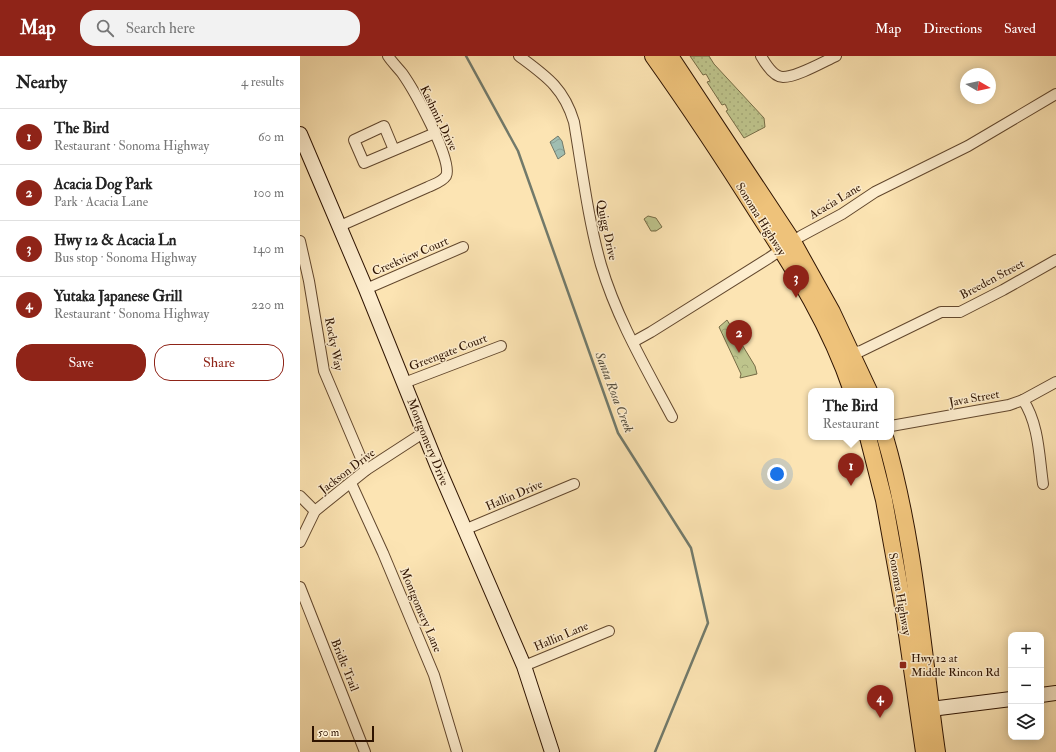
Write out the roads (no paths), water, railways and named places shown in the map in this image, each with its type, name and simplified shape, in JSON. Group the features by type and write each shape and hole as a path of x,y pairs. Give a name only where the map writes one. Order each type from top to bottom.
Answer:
{"main road":[{"name":"Sonoma Highway","path":"653,56 832,312 868,388"},
{"name":"Sonoma Highway","path":"670,56 787,246 840,355 851,388"},
{"name":"Sonoma Highway","path":"869,440 890,535 912,660 937,752"},
{"name":"Sonoma Highway","path":"886,440 897,478 908,533 925,711 924,752"}],"street":[{"name":"Kashmir Drive","path":"340,226 441,181 446,176 448,168 435,133 402,73 388,56"},
{"name":"Quigg Drive","path":"519,56 554,83 570,109 574,122 601,265 617,308 672,417"},
{"path":"761,56 776,74 783,77 796,74 836,56"},
{"name":"Acacia Lane","path":"633,342 787,246 842,214 875,192 968,146 1056,94"},
{"path":"394,150 435,133"},
{"name":"Montgomery Drive","path":"300,134 340,226 464,530 524,666 552,752"},
{"name":"Rocky Way","path":"300,241 309,281 324,371 366,470"},
{"name":"Creekview Court","path":"366,289 463,247"},
{"name":"Breeden Street","path":"852,353 861,352 941,312 960,312 1055,263"},
{"name":"Greengate Court","path":"404,383 502,346"},
{"name":"Java Street","path":"894,425 1009,405 1023,400 1056,382"},
{"path":"1023,400 1031,412 1034,423 1043,484"},
{"name":"Jackson Drive","path":"300,542 315,511 366,470 424,434"},
{"name":"Montgomery Lane","path":"351,483 383,553 434,675 457,752"},
{"name":"Hallin Drive","path":"464,530 574,484"},
{"path":"300,496 315,511"},
{"name":"Bridle Trail","path":"300,587 366,752"},
{"name":"Hallin Lane","path":"524,666 609,631"},
{"path":"1044,695 1056,693"},
{"path":"925,711 1008,699"}],"water":[{"path":"558,136 562,141 565,154 558,159 550,142"}],"waterway":[{"name":"Santa Rosa Creek","path":"466,56 518,151 618,433 691,548 708,623 655,752"}],"place":[{"name":"Hwy 12 & Acacia Ln","path":"796,298"},
{"name":"Acacia Dog Park","path":"739,353"},
{"name":"The Bird","path":"851,486"},
{"name":"Hwy 12 at Middle Rincon Rd","path":"903,665"},
{"name":"Yutaka Japanese Grill","path":"880,718"}]}
